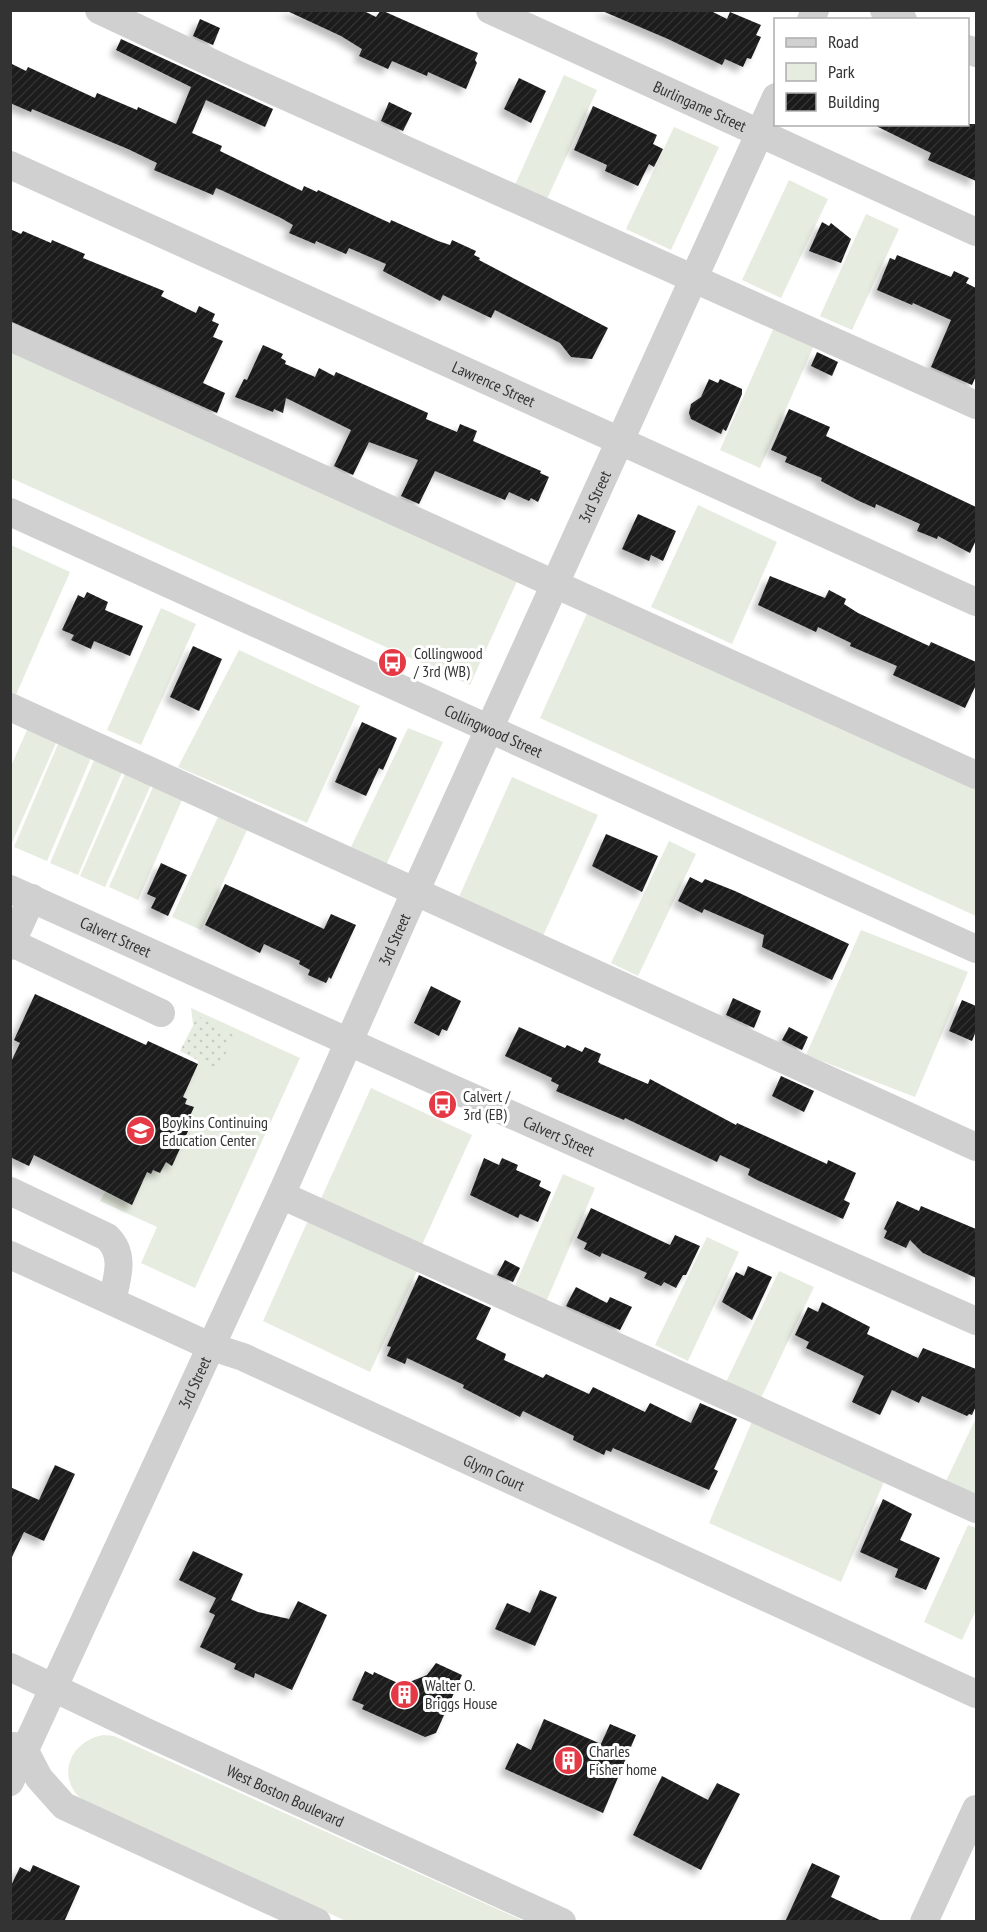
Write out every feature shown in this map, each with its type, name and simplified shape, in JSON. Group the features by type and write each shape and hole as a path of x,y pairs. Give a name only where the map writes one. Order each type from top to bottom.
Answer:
{"street":[{"path":"99,10 227,70 976,405"},
{"name":"Burlingame Street","path":"490,10 976,232"},
{"path":"884,10 899,18"},
{"name":"3rd Street","path":"10,1782 18,1748 52,1688 212,1347 489,728 774,101"},
{"name":"Lawrence Street","path":"10,165 976,602"},
{"path":"10,337 976,775"},
{"name":"Collingwood Street","path":"10,512 976,949"},
{"path":"10,707 976,1147"},
{"path":"21,894 11,945 161,1012"},
{"name":"Calvert Street","path":"21,894 976,1321"},
{"path":"10,1191 107,1237 114,1243 119,1264 112,1301"},
{"path":"281,1195 976,1509"},
{"name":"Glynn Court","path":"10,1255 212,1347 243,1357 976,1694"},
{"name":"West Boston Boulevard","path":"10,1667 562,1922"},
{"path":"18,1748 43,1783 64,1806 316,1922"},
{"path":"924,1922 976,1809"}],"green space":[{"path":"564,75 597,90 547,199 515,185"},
{"path":"674,127 719,147 671,250 626,229"},
{"path":"789,180 828,199 781,298 742,280"},
{"path":"866,214 899,229 852,330 820,316"},
{"path":"775,325 815,343 760,468 720,450"},
{"path":"11,347 519,577 470,685 11,478"},
{"path":"698,505 777,542 732,644 651,607"},
{"path":"11,545 70,572 15,697 11,695"},
{"path":"161,608 196,624 141,745 107,730"},
{"path":"589,609 976,784 976,916 540,718"},
{"path":"239,650 360,706 307,823 178,767"},
{"path":"408,728 443,742 386,865 351,847"},
{"path":"27,730 56,743 11,845 11,766"},
{"path":"58,744 91,758 47,861 14,847"},
{"path":"94,760 122,772 78,875 50,863"},
{"path":"125,774 151,785 105,887 80,876"},
{"path":"512,777 598,815 543,936 459,897"},
{"path":"153,787 182,800 138,900 109,887"},
{"path":"218,817 247,830 201,930 172,917"},
{"path":"669,841 696,854 638,976 611,963"},
{"path":"861,930 968,972 915,1097 806,1055"},
{"path":"191,1008 300,1058 195,1288 141,1263 157,1227 100,1201 105,1192 132,1204 147,1172 151,1174 153,1170 160,1173 166,1162 172,1165 194,1118 190,1116 193,1107 185,1104 187,1099 183,1097 198,1064"},
{"path":"198,1016 235,1036 217,1070 180,1051"},
{"path":"371,1088 472,1135 421,1247 320,1201"},
{"path":"563,1174 595,1188 546,1302 514,1288"},
{"path":"310,1216 420,1265 370,1372 263,1321"},
{"path":"707,1237 739,1252 688,1361 655,1345"},
{"path":"779,1271 814,1287 761,1398 726,1382"},
{"path":"976,1418 976,1499 945,1483"},
{"path":"753,1419 886,1477 841,1582 709,1523"},
{"path":"968,1525 976,1528 976,1610 962,1640 924,1622"},
{"path":"103,1735 114,1736 524,1921 346,1921 86,1803 76,1794 71,1784 68,1774 69,1763 81,1745"}],"building":[{"path":"285,10 362,10 376,17 381,10 478,53 475,60 477,63 466,89 428,72 427,76 392,61 388,69 359,56 362,49 341,36"},
{"path":"600,10 709,10 727,19 730,12 761,25 756,35 761,37 751,59 747,58 743,67 725,59 722,65"},
{"path":"200,19 220,28 213,45 193,36"},
{"path":"121,39 273,109 265,127 206,100 192,133 222,146 220,151 302,191 304,186 317,192 318,190 390,223 391,220 438,241 450,245 452,240 476,251 474,255 480,258 479,260 608,328 592,359 571,357 560,343 495,310 491,318 443,295 440,301 383,271 386,264 349,248 346,254 316,241 315,244 289,233 293,225 221,190 216,188 213,195 154,170 157,163 128,149 32,109 31,112 10,103 10,63 26,71 28,67 95,98 97,93 137,110 138,107 176,124 191,87 116,50"},
{"path":"519,78 546,91 531,123 504,109"},
{"path":"389,102 412,113 403,131 381,121"},
{"path":"593,106 657,135 653,144 663,149 654,167 649,164 638,186 605,171 607,165 574,150"},
{"path":"969,124 976,124 976,181 928,160 931,153 876,126 969,126"},
{"path":"822,222 829,226 831,223 851,239 841,263 809,251"},
{"path":"10,229 21,234 23,231 51,243 52,240 85,254 83,258 164,291 161,296 196,313 199,306 215,314 212,321 219,324 213,337 223,341 203,383 225,393 217,413 10,321"},
{"path":"897,255 951,277 954,271 969,278 966,283 976,288 976,376 972,385 931,367 951,320 877,290 890,258 895,260"},
{"path":"263,345 283,354 281,358 286,361 285,364 315,377 319,368 334,376 336,372 428,413 426,419 457,432 460,424 477,431 473,441 541,471 540,473 549,477 538,502 531,498 529,501 509,492 505,500 435,471 419,504 401,496 418,460 369,442 353,475 334,466 351,430 286,398 283,413 274,409 273,412 235,397 244,379 247,380"},
{"path":"817,352 838,362 832,376 811,366"},
{"path":"709,379 718,383 720,379 742,389 726,431 723,429 721,434 691,419 689,413 691,404 701,397"},
{"path":"789,409 830,427 826,436 976,507 976,540 970,553 938,536 937,539 917,531 920,524 876,504 875,508 859,501 821,481 822,478 785,462 787,457 771,450"},
{"path":"638,514 676,531 663,561 651,555 649,561 622,549"},
{"path":"770,576 825,598 829,590 846,599 844,604 858,613 929,646 931,642 976,662 976,685 965,708 893,675 897,666 850,646 851,643 818,627 816,632 758,605"},
{"path":"87,592 108,602 105,610 143,626 130,656 94,641 91,649 71,640 74,635 62,630 78,595 84,598"},
{"path":"193,646 222,659 199,711 170,697"},
{"path":"362,722 397,738 383,770 379,768 366,796 335,782"},
{"path":"606,834 658,856 642,892 592,866"},
{"path":"161,863 187,875 168,916 151,908 156,898 147,894"},
{"path":"690,877 702,883 705,879 735,891 849,944 832,980 762,947 764,935 704,909 702,913 678,901"},
{"path":"225,884 324,929 331,914 356,925 331,979 329,977 326,983 308,975 310,970 299,964 300,961 264,944 260,953 205,925"},
{"path":"431,986 461,1001 447,1031 442,1029 439,1036 414,1023"},
{"path":"35,994 146,1045 148,1041 198,1064 183,1097 187,1099 185,1104 194,1107 190,1116 194,1118 172,1166 166,1162 160,1173 153,1170 151,1174 147,1172 132,1205 34,1155 29,1166 10,1157 10,1064 20,1043 14,1040"},
{"path":"733,998 761,1011 754,1028 726,1015"},
{"path":"962,1000 976,1006 976,1031 972,1041 949,1031"},
{"path":"519,1027 565,1048 567,1045 582,1052 585,1047 601,1054 598,1062 601,1064 648,1084 650,1079 736,1125 737,1123 827,1164 828,1160 856,1173 844,1200 850,1203 843,1219 757,1180 748,1175 750,1169 720,1155 717,1162 625,1118 624,1120 556,1091 559,1085 551,1081 552,1078 505,1056"},
{"path":"789,1027 808,1037 802,1050 782,1040"},
{"path":"781,1076 814,1091 804,1112 772,1096"},
{"path":"484,1158 499,1165 502,1158 518,1165 516,1170 541,1181 539,1186 551,1192 538,1222 520,1214 518,1218 470,1195"},
{"path":"897,1201 919,1211 921,1206 976,1229 976,1278 923,1253 910,1240 906,1248 884,1238 887,1231 884,1229"},
{"path":"591,1208 670,1245 675,1235 700,1246 686,1275 683,1275 676,1288 664,1282 661,1286 644,1278 647,1273 602,1253 600,1257 584,1249 587,1243 577,1238"},
{"path":"505,1260 520,1268 513,1282 497,1275"},
{"path":"748,1266 772,1277 752,1320 722,1302 736,1272 744,1276"},
{"path":"419,1275 491,1308 476,1339 506,1354 504,1360 543,1378 546,1374 589,1394 593,1387 645,1412 650,1403 691,1423 700,1403 737,1419 714,1469 718,1471 709,1490 613,1448 611,1452 606,1450 604,1455 573,1440 574,1436 523,1411 520,1417 463,1388 464,1385 407,1358 405,1364 387,1356 391,1347 387,1346"},
{"path":"576,1287 607,1303 610,1297 632,1307 620,1330 566,1306"},
{"path":"822,1302 870,1327 867,1334 918,1358 923,1348 976,1369 976,1406 972,1415 967,1416 922,1396 919,1403 892,1390 880,1415 852,1402 864,1376 806,1348 809,1342 795,1335 808,1307 818,1312"},
{"path":"55,1465 75,1474 44,1541 24,1532 10,1561 10,1487 39,1500"},
{"path":"883,1499 912,1514 900,1540 940,1558 926,1590 895,1577 898,1569 860,1552"},
{"path":"193,1551 243,1574 231,1600 258,1612 289,1619 298,1601 327,1615 292,1690 255,1673 254,1678 234,1669 236,1664 200,1647 215,1615 209,1612 216,1598 179,1580"},
{"path":"540,1590 557,1597 535,1646 495,1629 507,1603 530,1613"},
{"name":"Walter O. Briggs House","path":"436,1663 462,1675 436,1733 425,1737 362,1709 364,1705 352,1700 365,1671 373,1675 374,1672 402,1685 427,1675"},
{"name":"Charles Fisher home","path":"544,1719 601,1744 610,1724 636,1735 603,1813 505,1769 517,1743 531,1750"},
{"path":"662,1776 708,1800 717,1783 740,1794 701,1870 633,1835"},
{"path":"812,1863 840,1876 831,1897 884,1922 785,1922"},
{"path":"33,1865 80,1886 64,1922 10,1922 10,1888 20,1867 30,1872"}],"place":[{"name":"Collingwood / 3rd (WB)","path":"393,662"},
{"name":"Calvert / 3rd (EB)","path":"442,1105"},
{"name":"Boykins Continuing Education Center","path":"141,1131"},
{"name":"Walter O. Briggs House","path":"404,1694"},
{"name":"Charles Fisher home","path":"568,1760"}]}
